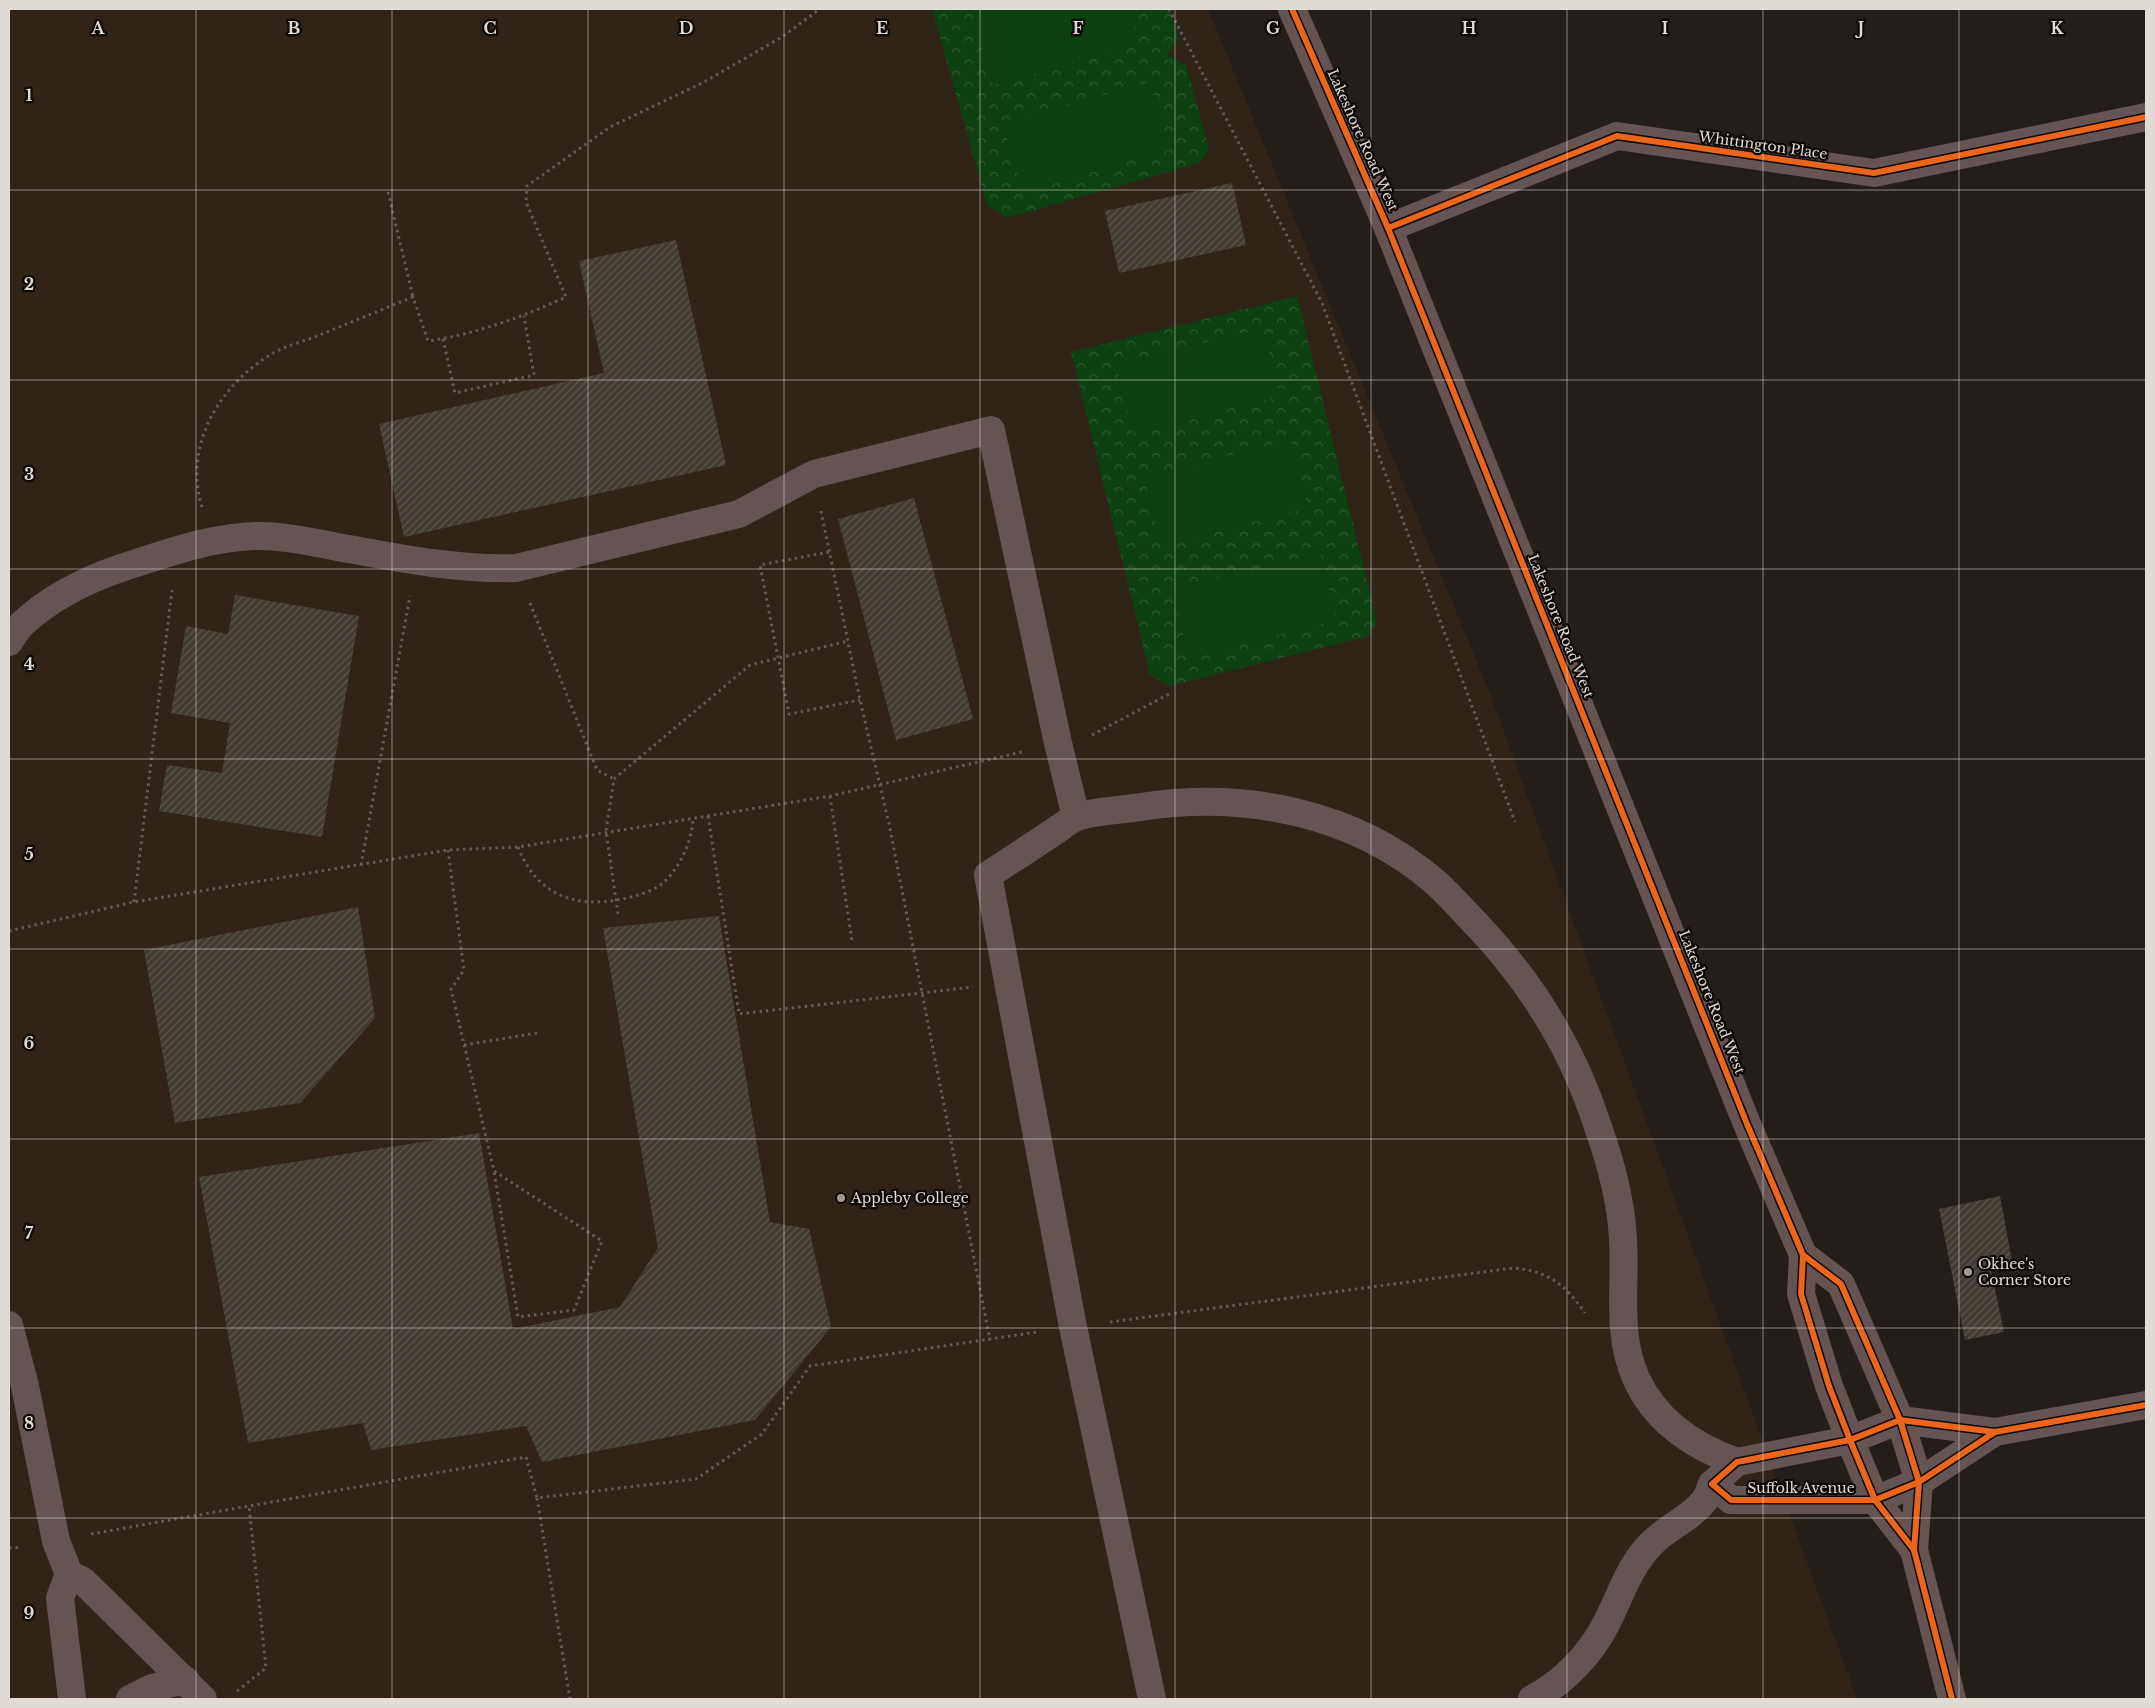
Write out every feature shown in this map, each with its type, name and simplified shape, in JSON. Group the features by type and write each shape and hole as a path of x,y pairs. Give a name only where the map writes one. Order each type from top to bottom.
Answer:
{"main road":[{"name":"Lakeshore Road West","path":"1292,9 1388,228 1747,1124 1803,1255 1801,1294 1830,1386 1850,1440 1875,1500 1914,1550"},
{"name":"Lakeshore Road West","path":"1803,1255 1841,1284 1900,1420 1919,1482 1914,1550 1952,1699"}],"street":[{"name":"Whittington Place","path":"1388,228 1617,136 1874,174 2146,116"},
{"path":"9,642 21,624 66,592 110,572 176,550 221,540 259,536 283,537 417,561 488,569 516,568 739,514 814,474 991,430 1058,743 1076,817"},
{"path":"1152,1699 1073,1327 988,875 1076,817 1169,803 1220,802 1280,808 1312,815 1352,830 1376,842 1434,882 1499,949 1534,994 1561,1039 1579,1077 1597,1122 1619,1206 1625,1278 1623,1315 1625,1337 1635,1376 1647,1400 1665,1420 1687,1438 1717,1455 1737,1462"},
{"path":"9,1325 25,1386 56,1541 69,1574 83,1581 194,1690"},
{"name":"Suffolk Avenue","path":"1995,1432 1919,1482 1875,1500 1731,1500 1712,1484 1737,1462 1850,1440 1900,1420 1995,1432 2146,1406"},
{"path":"1532,1699 1549,1690 1582,1659 1606,1625 1636,1564 1650,1544 1673,1525 1694,1512 1705,1500 1712,1484"},
{"path":"69,1574 60,1598 72,1699"},
{"path":"130,1699 152,1688 194,1690"}],"path":[{"path":"388,192 413,297 428,341 443,339 524,316 566,297 526,202 527,186 610,127 704,82 782,37 820,9"},
{"path":"1169,9 1322,304 1516,822"},
{"path":"205,515 201,504 197,473 201,438 213,411 247,370 272,353 413,297"},
{"path":"443,339 455,393 534,375 524,316"},
{"path":"814,474 922,992 990,1340"},
{"path":"830,552 760,565 789,714 860,700"},
{"path":"361,865 417,561"},
{"path":"516,568 597,770 614,779"},
{"path":"134,902 173,581"},
{"path":"618,914 606,831 614,779 750,665 848,641"},
{"path":"1090,736 1169,694"},
{"path":"9,931 134,902 448,850 518,847 606,831 830,796 1030,750"},
{"path":"830,796 852,941"},
{"path":"708,816 739,1014 1008,983"},
{"path":"518,847 524,863 539,881 555,893 576,901 598,903 638,896 663,883 677,866 686,848 692,834 693,818"},
{"path":"448,850 464,970 451,989 494,1171 518,1317 574,1310 602,1241 494,1171"},
{"path":"464,1045 538,1033"},
{"path":"537,1498 696,1478 762,1434 810,1366 1073,1327 1513,1268 1530,1269 1546,1275 1562,1285 1575,1298 1589,1318"},
{"path":"9,1548 526,1457 537,1498 570,1699"},
{"path":"229,1697 266,1668 249,1506"}],"shaded area":[{"name":"Appleby College","path":"9,9 1208,9 1491,696 1857,1699 9,1699"}],"green space":[{"path":"932,9 1170,9 1178,38 1168,55 1186,65 1209,149 1200,163 1007,218 987,205"},
{"path":"1006,9 1129,9 1139,44 993,85 974,18"},
{"path":"1150,82 1169,150 1023,192 1003,124"},
{"path":"1297,296 1377,622 1369,636 1170,686 1150,675 1071,352"},
{"path":"1263,328 1280,396 1133,433 1116,365"},
{"path":"1291,440 1308,508 1161,545 1144,477"},
{"path":"1320,553 1336,620 1189,658 1172,589"}],"building":[{"path":"1232,183 1246,245 1119,273 1105,211"},
{"path":"676,240 726,465 404,537 379,424 604,373 579,261"},
{"path":"914,498 973,719 896,740 838,519"},
{"path":"235,595 359,616 322,837 159,811 167,765 222,773 230,723 171,713 186,626 228,634"},
{"path":"358,907 375,1018 300,1103 175,1123 144,950"},
{"path":"719,916 770,1222 809,1229 831,1327 755,1420 542,1462 526,1426 371,1450 363,1423 248,1443 199,1177 479,1133 513,1329 620,1307 658,1248 603,928"},
{"path":"2000,1196 2012,1261 1990,1265 2004,1332 1965,1340 1939,1209"}],"cycle path":[{"path":"1292,9 1388,228 1747,1124 1803,1255 1801,1294 1829,1386 1850,1440 1875,1500 1914,1550"},
{"path":"1388,228 1617,136 1874,173 2146,117"},
{"path":"1803,1255 1841,1284 1900,1420 1919,1482 1914,1550 1952,1699"},
{"path":"1995,1432 1919,1482 1875,1500 1731,1500 1712,1484 1737,1462 1850,1440 1900,1420 1995,1432 2146,1405"}],"place":[{"name":"Appleby College","path":"841,1198"},
{"name":"Okhee's Corner Store","path":"1968,1272"}]}
